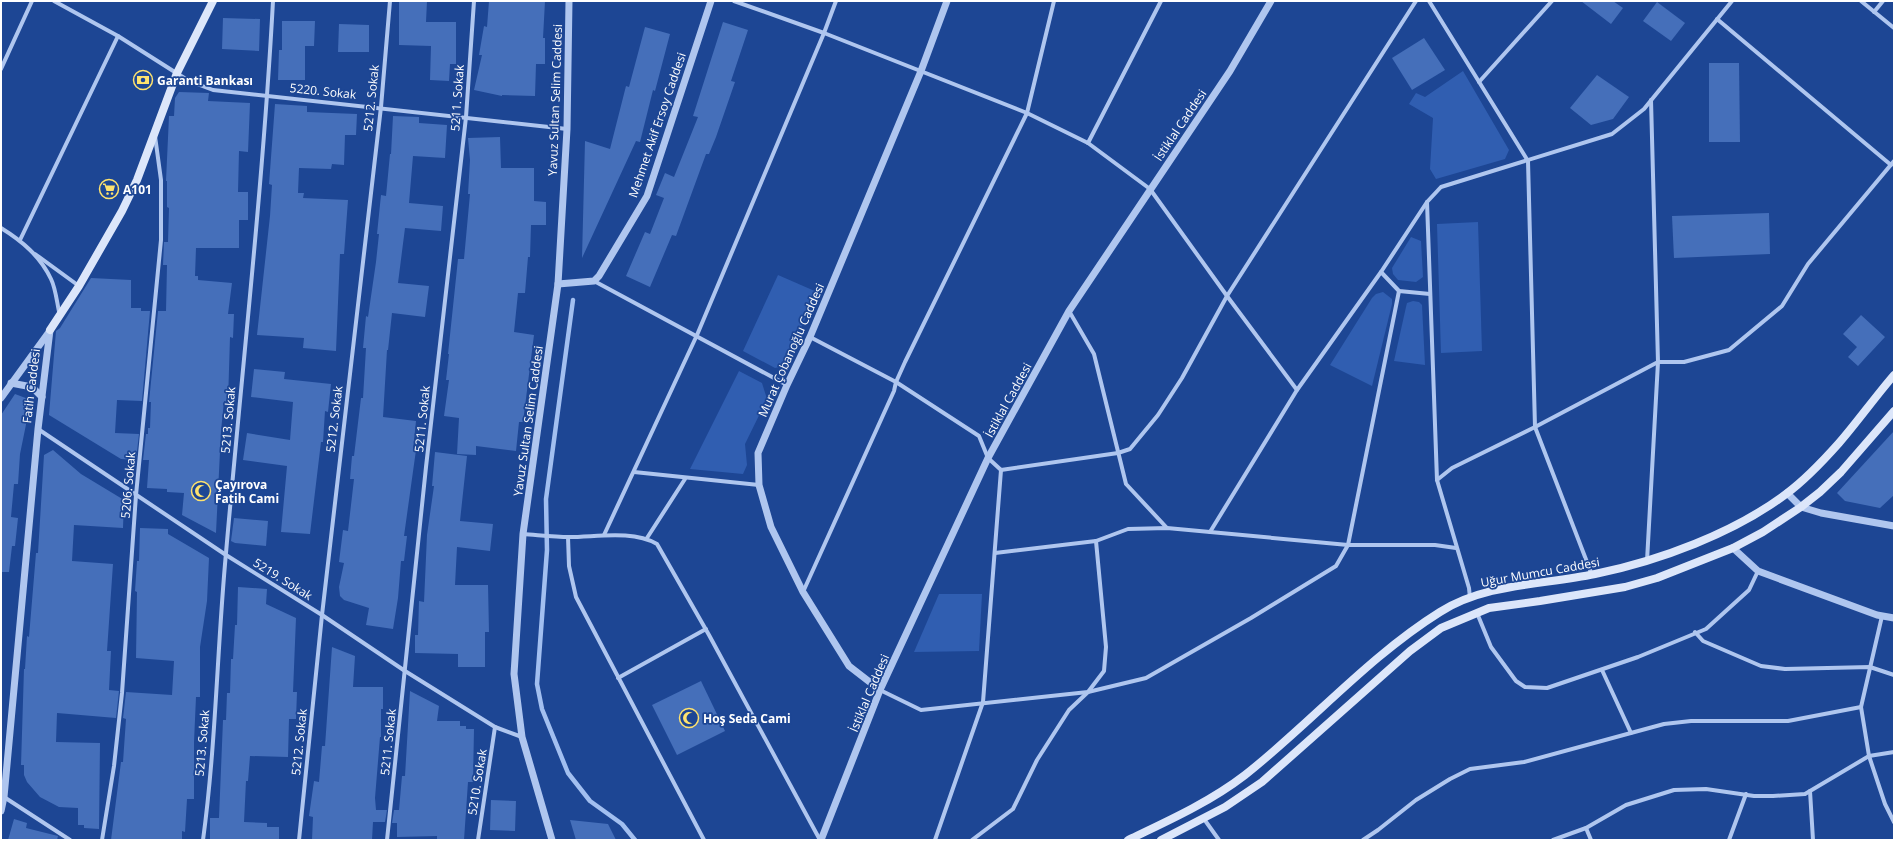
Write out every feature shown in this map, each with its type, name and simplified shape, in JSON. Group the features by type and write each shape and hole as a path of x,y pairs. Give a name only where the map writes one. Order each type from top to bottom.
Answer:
{"main road":[{"name":"Fatih Caddesi","path":"50,330 79,286 122,211 137,180 177,73 212,1"},
{"name":"Uğur Mumcu Caddesi","path":"1128,840 1200,804 1244,776 1395,644 1441,611 1490,591 1592,575 1647,561 1679,550 1740,522 1786,494 1839,443 1894,375"},
{"path":"1161,840 1204,819 1262,782 1424,640 1441,628 1489,608 1540,602 1625,587 1657,578 1733,548 1763,532 1801,507 1841,472 1894,411"}],"street":[{"path":"1,69 32,1"},
{"name":"5220. Sokak","path":"54,1 118,36 189,82 213,90 380,107 567,129"},
{"name":"5213. Sokak","path":"203,840 211,756 226,555 268,96 274,1"},
{"name":"5212. Sokak","path":"299,840 322,615 380,107 390,1"},
{"name":"5211. Sokak","path":"387,840 426,467 466,118 474,1"},
{"name":"Yavuz Sultan Selim Caddesi","path":"552,840 522,737 514,674 523,534 558,284 567,129 569,1"},
{"name":"Mehmet Akif Ersoy Caddesi","path":"594,281 600,276 647,196 711,1"},
{"path":"734,1 824,33 1027,113 1088,143 1150,190 1297,390"},
{"path":"604,535 697,335 824,33 836,1"},
{"name":"Murat Çobanoğlu Caddesi","path":"880,690 848,666 803,592 770,527 759,486 758,453 787,385 810,337 921,71 947,1"},
{"path":"803,592 894,391 896,382 1027,113 1054,1"},
{"path":"1088,143 1161,1"},
{"name":"İstiklal Caddesi","path":"821,840 880,690 988,458 1070,311 1230,70 1271,1"},
{"path":"1001,470 1118,453 1130,449 1158,415 1182,378 1227,296 1416,1"},
{"path":"1429,1 1528,160 1535,427 1592,575"},
{"path":"1479,82 1552,1"},
{"path":"1210,532 1297,390 1381,272 1427,202 1441,187 1612,134 1644,109 1732,1"},
{"path":"1861,1 1894,28"},
{"path":"1874,12 1883,1"},
{"path":"1717,20 1891,165"},
{"path":"20,240 118,36"},
{"path":"1647,561 1658,362 1651,100"},
{"name":"5206. Sokak","path":"102,840 114,766 117,737 136,495 161,240 161,180 155,132"},
{"path":"1437,480 1452,468 1535,427 1658,362 1684,362 1729,350 1782,306 1808,264 1894,161"},
{"path":"1427,202 1437,480 1469,588 1470,598"},
{"path":"1,228 20,240 34,253 79,286"},
{"path":"34,253 51,279 60,316"},
{"path":"1381,272 1400,291 1430,294"},
{"path":"558,284 594,281 697,335 787,385"},
{"path":"880,690 921,710 983,702 1088,692 1146,678 1245,622 1336,566 1348,545 1400,291"},
{"path":"1070,311 1094,354 1126,484 1167,528"},
{"path":"1,398 50,330"},
{"name":"Fatih Caddesi","path":"1,811 4,797 38,429 50,330"},
{"path":"810,337 896,382 979,436 988,458 1001,470"},
{"path":"11,383 32,387 42,397"},
{"name":"5219. Sokak","path":"38,429 226,555 322,615 405,671 495,727 522,737"},
{"path":"935,840 983,702 1001,470"},
{"path":"634,472 685,479 759,486"},
{"path":"647,538 685,479"},
{"path":"1786,494 1801,507 1821,513 1894,526"},
{"path":"995,553 1096,541 1128,530 1167,528 1348,545 1435,545 1456,548"},
{"path":"523,534 568,537 604,535 647,538 657,544 706,629 821,840"},
{"path":"568,537 569,566 576,597 704,840"},
{"path":"972,840 1013,809 1041,753 1069,710 1088,692 1104,671 1106,647 1096,541"},
{"path":"1733,548 1758,571 1882,616 1894,618"},
{"path":"1477,613 1492,647 1516,681 1526,687 1546,688 1638,657 1695,632 1706,629 1749,590 1758,571"},
{"path":"1882,616 1861,706 1869,756 1885,804 1894,822"},
{"path":"618,678 706,629"},
{"path":"1695,632 1703,641 1761,666 1785,669 1870,667 1894,675"},
{"path":"1602,670 1631,733"},
{"path":"1363,840 1416,800 1450,779 1470,769 1524,762 1548,754 1584,747 1664,724 1691,721 1788,721 1861,706"},
{"name":"5210. Sokak","path":"478,840 495,727"},
{"path":"1553,840 1586,828 1626,804 1674,790 1706,789 1773,796 1805,794 1869,756 1894,752"},
{"path":"1810,791 1813,840"},
{"path":"1730,840 1746,794"},
{"path":"4,797 70,840"},
{"path":"1204,819 1219,840"},
{"path":"1586,828 1591,840"}],"shaded area":[{"path":"1463,71 1509,150 1505,159 1436,179 1430,169 1433,118 1409,104 1416,93 1425,97"},
{"path":"1478,222 1482,351 1441,353 1437,224"},
{"path":"1411,237 1421,241 1423,277 1416,282 1398,280 1393,274 1392,268"},
{"path":"778,275 817,292 784,366 775,368 743,351"},
{"path":"1383,292 1392,299 1392,304 1372,386 1330,365 1372,298 1376,294"},
{"path":"1413,301 1419,302 1422,305 1425,365 1394,361 1407,303"},
{"path":"739,371 762,383 767,399 745,444 747,465 743,474 690,469"},
{"path":"939,594 982,594 979,651 914,652"}],"building":[{"path":"399,1 427,1 426,22 456,22 456,64 450,64 449,81 430,80 431,46 399,45"},
{"path":"489,1 545,1 543,38 545,38 545,64 536,64 535,96 502,96 474,90 482,55 479,55 484,26 487,27"},
{"path":"1581,1 1613,1 1623,8 1611,24"},
{"path":"1657,2 1685,23 1671,41 1643,21"},
{"path":"223,18 260,19 259,51 222,49"},
{"path":"282,21 315,21 314,46 305,46 305,80 278,80 279,50 282,50"},
{"path":"723,22 748,30 731,81 735,82 716,137 709,154 706,154 676,236 672,235 650,287 626,276 645,232 650,234 664,198 656,195 665,173 674,177 698,117 693,116"},
{"path":"339,24 369,25 369,52 338,52"},
{"path":"645,27 670,34 655,91 653,90 640,142 636,141 582,258 585,141 610,149 626,86 629,87"},
{"path":"1424,38 1445,70 1412,90 1392,58"},
{"path":"1709,63 1739,63 1740,142 1709,142"},
{"path":"1597,75 1629,97 1613,119 1591,125 1570,108"},
{"path":"179,92 209,93 208,101 250,103 248,152 239,151 238,192 248,192 248,220 239,220 239,248 196,248 195,276 198,276 198,280 232,283 228,314 234,314 233,338 230,337 228,402 224,401 221,431 216,533 182,515 184,493 167,492 167,489 147,488 149,460 143,460 146,434 148,434 148,428 150,428 151,402 149,402 158,311 166,311 167,265 163,265 164,242 168,242 169,208 167,207 166,181 169,116 174,116 175,98"},
{"path":"275,104 307,106 307,112 357,114 356,135 345,135 344,165 332,164 331,169 299,168 298,193 304,193 303,198 348,200 344,254 340,254 336,351 303,348 304,338 257,335 270,216 272,185 269,184"},
{"path":"393,116 419,117 419,123 447,125 445,158 413,156 409,203 443,206 441,231 405,228 398,283 429,286 425,317 392,313 387,350 383,417 416,421 413,450 416,450 404,536 407,536 404,561 401,561 398,598 393,629 366,625 369,608 344,600 340,596 339,587 344,563 339,562 343,530 348,531 354,479 350,479 352,456 354,456 361,398 363,398 366,348 363,348 366,316 368,317 376,262 381,195 386,196 391,154"},
{"path":"500,137 501,168 534,168 534,201 546,202 546,225 531,225 530,257 528,257 525,293 518,293 514,332 534,335 523,422 519,422 516,451 476,446 476,455 457,454 459,418 444,416 449,380 446,380 458,259 464,259 470,194 468,194 470,160 468,138"},
{"path":"1769,213 1770,254 1674,258 1672,216"},
{"path":"91,278 131,280 131,308 141,308 141,311 150,311 142,401 117,400 115,433 139,434 136,460 121,459 49,415 56,331 60,328"},
{"path":"1861,315 1885,337 1858,366 1848,357 1857,347 1843,334"},
{"path":"254,369 285,372 284,379 331,384 328,412 325,411 323,442 321,442 310,534 281,532 287,466 243,460 247,433 290,440 293,402 251,397"},
{"path":"15,394 31,400 20,454 18,484 14,484 11,517 18,518 15,546 12,546 9,572 1,572 1,415"},
{"path":"1894,431 1894,495 1880,508 1845,501 1837,493"},
{"path":"53,450 81,474 124,500 123,528 74,525 72,561 113,564 107,651 111,651 109,690 119,691 116,718 57,713 56,742 100,743 99,829 84,828 84,825 78,825 78,808 59,807 40,797 27,782 24,775 24,765 21,765 24,669 27,636 29,637 36,553 38,553 44,455"},
{"path":"435,452 467,456 460,521 493,524 490,551 457,547 455,585 488,585 489,632 485,632 485,667 458,667 458,654 415,653 415,635 418,635 419,601 424,602 427,535 434,486 432,486"},
{"path":"234,518 268,521 266,546 235,543 231,541"},
{"path":"140,528 168,529 168,534 209,558 207,601 200,647 200,697 196,697 194,799 187,799 185,832 182,831 182,840 111,840 121,762 123,762 126,719 123,718 126,692 172,695 174,661 136,658 137,592 135,591 137,561 139,561"},
{"path":"238,587 267,589 266,604 296,618 293,692 297,692 296,719 289,719 288,757 250,756 248,781 246,781 244,822 267,823 267,827 279,827 279,840 210,840 210,818 219,818 223,720 226,720 227,693 230,693 231,659 233,659 235,625 237,625"},
{"path":"332,647 355,656 353,687 383,687 381,737 375,798 376,810 387,810 385,822 373,822 372,840 312,840 313,817 309,816 314,781 319,782 322,746 325,746"},
{"name":"Hoş Seda Cami","path":"701,681 725,731 677,755 652,705"},
{"path":"410,691 439,706 437,721 460,721 460,726 466,726 466,729 474,729 473,782 468,782 464,840 437,839 437,836 397,837 397,823 392,823 394,810 399,810 402,776 405,776"},
{"path":"491,800 516,801 515,831 490,830"},
{"path":"14,819 27,823 26,828 58,836 57,840 8,840"},
{"path":"570,820 608,824 616,840 576,840"}],"waterway":[{"path":"573,300 546,499 547,550 537,684 542,709 568,773 590,801 622,824 635,840"}],"place":[{"name":"Garanti Bankası","path":"143,80"},
{"name":"A101","path":"109,189"},
{"name":"Çayırova Fatih Cami","path":"201,491"},
{"name":"Hoş Seda Cami","path":"689,718"}]}
